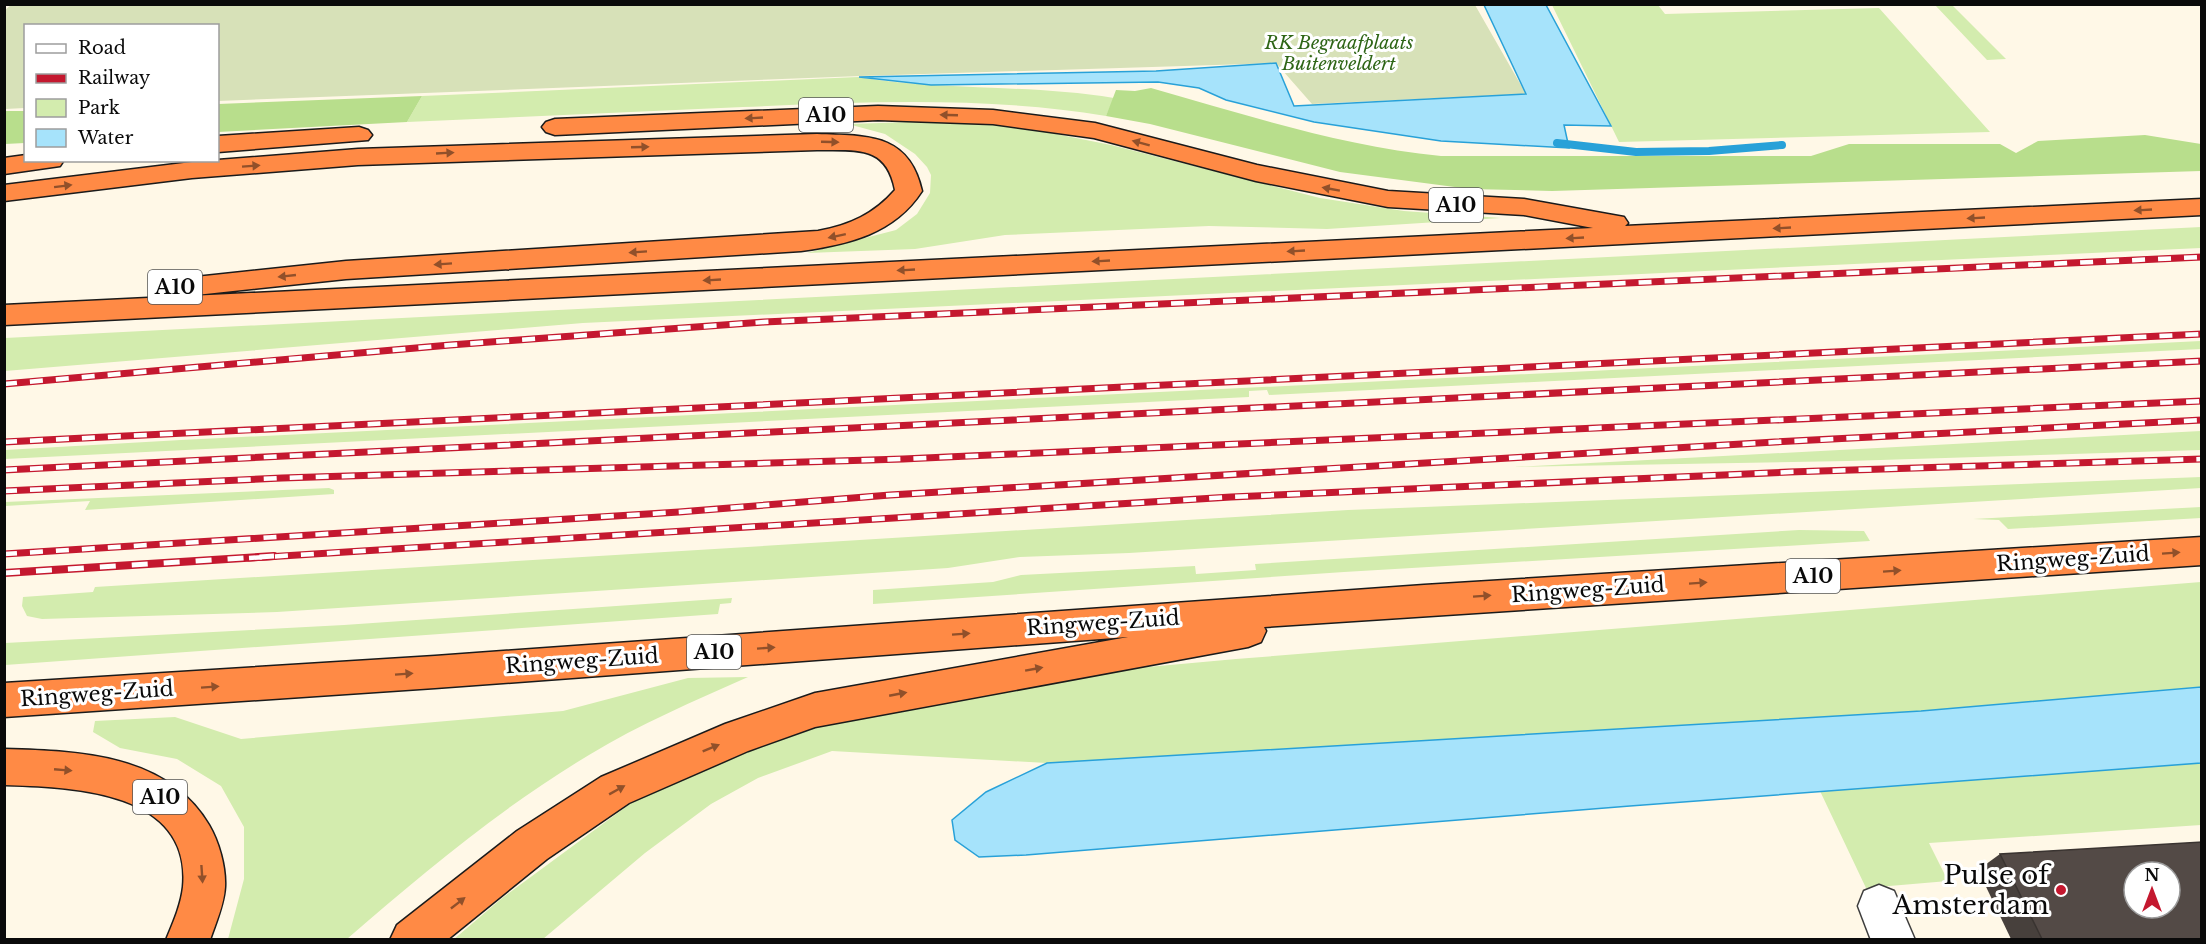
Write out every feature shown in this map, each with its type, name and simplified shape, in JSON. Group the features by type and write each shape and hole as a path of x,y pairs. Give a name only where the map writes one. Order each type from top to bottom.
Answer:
{"highway":[{"name":"A10","path":"219,144 878,112 993,117 1095,131 1257,173 1366,195 1452,204 1524,207 1675,233"},
{"name":"A10","path":"4,193 192,170 358,157 817,142 862,144 887,150 900,161 907,174 909,191 880,221 851,233 801,242 346,270 4,304"},
{"path":"4,166 35,162"},
{"name":"A10","path":"4,315 2202,207"},
{"name":"Ringweg-Zuid","path":"4,700 459,670 1424,600 2202,551"},
{"name":"A10","path":"412,939 532,845 615,790 729,740 815,710 1424,600"},
{"name":"A10","path":"4,767 90,772 148,790 163,798 188,822 198,843 204,879 200,906 188,939"}],"green space":[{"name":"RK Begraafplaats Buitenveldert","path":"12,4 1475,5 1526,94 1312,104 1276,63 861,76 219,101 219,24 24,24 24,108 5,109 4,11"},
{"path":"1552,5 1658,5 1665,14 1879,8 1990,132 1619,142"},
{"path":"1935,5 1952,5 2006,59 1987,60"},
{"path":"858,77 1114,98 1106,116 1016,105 880,102 407,122 422,96"},
{"path":"1151,88 1331,137 1441,156 1811,156 1849,144 2000,144 2016,153 2038,141 2145,135 2201,144 2201,171 1552,191 1470,189 1340,172 1150,124 1106,116 1116,90 1135,91"},
{"path":"422,96 407,122 219,132 219,104"},
{"path":"5,111 24,111 24,143 5,144"},
{"path":"912,122 1011,125 1111,145 1320,198 1404,211 1501,218 1327,229 1209,226 1005,235 915,249 807,253 896,230 917,214 930,193 931,175 927,167 915,154 885,134 848,124"},
{"path":"2201,227 2201,248 583,323 5,371 5,338"},
{"path":"2201,341 2201,349 1269,395 1267,390 1249,391 1249,397 5,459 5,450 181,440"},
{"path":"2201,431 2201,450 1848,461 1513,467"},
{"path":"2201,477 2201,488 1129,553 1020,557 948,568 277,612 42,619 27,616 22,606 23,597 93,592 95,587 1348,510"},
{"path":"329,488 334,490 334,494 85,510 90,501 5,506 5,502"},
{"path":"2201,507 2201,518 2008,529 1999,520 1973,519"},
{"path":"1799,530 1864,531 1870,541 1344,572 873,604 873,590 993,582 1021,575 1195,566 1196,574 1256,570 1255,564"},
{"path":"2201,582 2201,687 1921,711 1047,763 832,751 758,778 711,804 645,853 543,939 453,940 501,899 661,781 717,747 1060,675"},
{"path":"732,598 731,603 720,604 718,614 5,665 5,643 344,625"},
{"path":"748,677 628,733 557,775 464,842 347,939 228,939 244,879 244,827 221,786 177,759 120,748 93,732 95,721 175,717 241,739 563,711 688,678"},
{"path":"2201,763 2201,825 1929,843 1948,881 1866,888 1820,791"}],"water":[{"path":"1484,5 1546,5 1611,126 1564,125 1569,148 1441,141 1314,122 1226,100 1199,88 1158,82 931,85 859,77 1156,71 1276,63 1294,106 1526,94"},
{"path":"2201,687 2201,763 1026,855 979,857 955,840 952,820 986,792 1047,763 1921,711"}],"building":[{"name":"Pulse of Amsterdam","path":"2202,842 2202,939 2042,939 2000,854"}],"waterway":[{"path":"1557,143 1636,152 1709,151 1782,145"}],"railway":[{"path":"4,384 450,345 764,322 2202,257"},
{"path":"4,442 2202,334"},
{"path":"4,470 2202,361"},
{"path":"4,491 282,478 903,459 2202,401"},
{"path":"4,554 679,512 890,495 1775,442 2202,420"},
{"path":"249,558 1231,497 1789,472 2202,459"},
{"path":"4,573 274,556"}],"place":[{"name":"Pulse of Amsterdam","path":"2061,890"}]}
